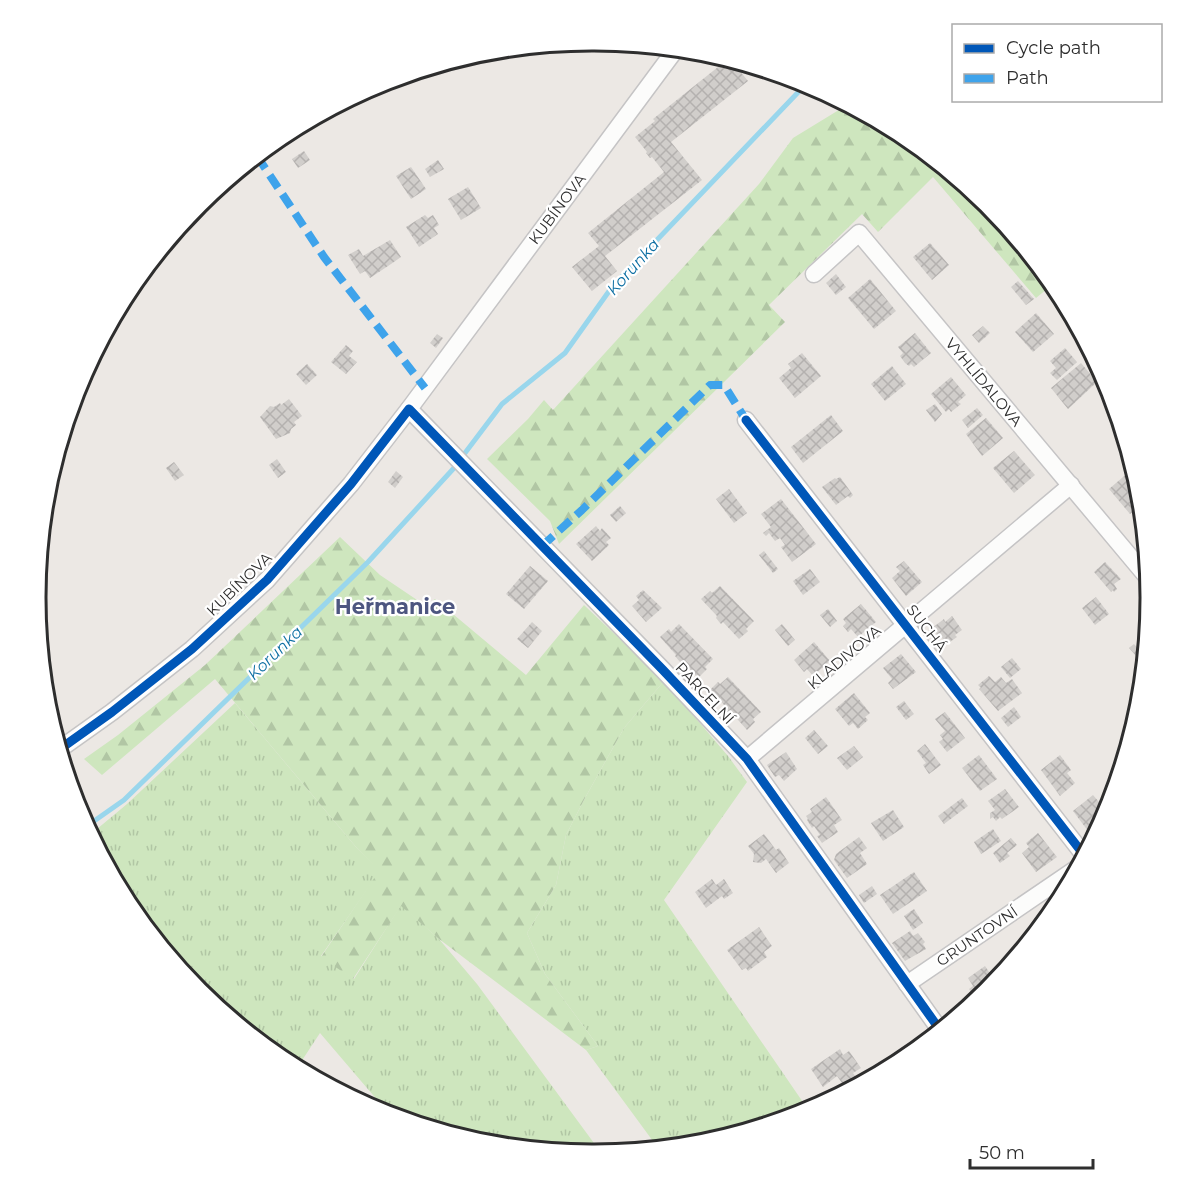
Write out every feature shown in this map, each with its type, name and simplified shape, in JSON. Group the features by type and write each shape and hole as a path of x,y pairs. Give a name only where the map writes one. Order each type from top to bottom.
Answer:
{"street":[{"name":"KUBÍNOVA","path":"67,744 176,662 267,580 351,484 409,409 669,57"},
{"name":"VYHLÍDALOVA","path":"813,274 859,233 1138,566"},
{"name":"PARCELNÍ","path":"409,409 747,759 935,1023"},
{"name":"SUCHÁ","path":"746,420 1078,848"},
{"name":"KLADIVOVA","path":"747,759 1071,486"},
{"name":"GRUNTOVNÍ","path":"907,984 1061,879"}],"green space":[{"path":"840,110 866,124 926,164 979,211 1004,237 1045,291 1036,298 933,177 878,232 862,214 769,305 785,322 559,544 550,521 487,459 544,400 553,410 759,184 793,138"},
{"path":"340,537 380,575 426,606 435,599 526,675 584,605 664,681 624,728 585,798 566,835 556,885 527,933 545,974 598,1046 586,1050 439,939 401,906 353,979 321,957 379,871 356,847 215,679 102,775 84,759 118,735 205,665"},
{"path":"664,681 728,756 747,782 664,900 803,1102 734,1125 652,1140 586,1050 598,1046 545,974 527,933 556,885 566,835 624,728"},
{"path":"235,703 356,847 380,871 321,956 354,979 401,905 439,939 477,984 595,1144 522,1139 486,1133 417,1115 376,1099 320,1033 302,1060 260,1031 207,984 182,958 159,930 120,871 98,828"}],"building":[{"path":"719,66 741,72 748,81 671,142 702,180 605,256 617,271 592,291 572,267 599,246 588,233 664,172 652,157 650,158 635,137 655,121 653,119"},
{"path":"304,151 310,160 298,168 292,159"},
{"path":"438,160 444,169 430,177 425,169"},
{"path":"411,167 426,189 411,199 396,176"},
{"path":"468,187 481,208 461,220 448,199"},
{"path":"425,215 428,218 433,215 439,225 434,228 438,234 419,247 406,227"},
{"path":"390,240 401,257 370,278 365,271 360,274 348,255 359,249 363,256"},
{"path":"930,243 949,265 932,280 913,257"},
{"path":"836,274 846,287 836,295 826,283"},
{"path":"870,279 896,311 874,329 848,298"},
{"path":"1018,281 1034,299 1026,305 1011,287"},
{"path":"1036,313 1054,334 1033,352 1015,332"},
{"path":"983,326 990,333 979,343 972,335"},
{"path":"915,333 931,353 914,367 905,363 900,356 903,353 898,347"},
{"path":"437,334 443,338 436,348 430,343"},
{"path":"346,345 353,351 349,356 357,362 346,374 331,362"},
{"path":"1065,348 1077,362 1057,380 1050,373 1056,368 1050,361"},
{"path":"802,353 821,376 795,398 779,378 791,368 788,364"},
{"path":"1081,363 1096,383 1068,409 1051,388"},
{"path":"307,364 317,375 306,385 296,374"},
{"path":"892,366 906,384 885,401 871,384"},
{"path":"951,377 966,395 958,402 961,404 951,412 949,409 946,412 931,394"},
{"path":"289,399 302,416 294,422 296,425 290,433 276,439 260,417 270,406 274,407 280,403 281,405"},
{"path":"935,404 942,414 935,422 926,410"},
{"path":"977,408 983,415 968,428 962,420"},
{"path":"831,415 843,431 803,463 791,447"},
{"path":"986,418 1003,438 982,456 966,434"},
{"path":"1014,451 1035,475 1014,493 993,468"},
{"path":"277,459 286,472 278,478 269,465"},
{"path":"174,462 184,475 175,481 166,468"},
{"path":"396,471 403,477 395,488 388,482"},
{"path":"1125,475 1133,512 1130,514 1109,489"},
{"path":"840,477 853,495 836,505 822,487"},
{"path":"729,489 747,513 734,523 716,499"},
{"path":"781,499 816,544 792,562 781,547 785,545 780,538 775,541 769,533 766,536 763,533 771,527 761,514"},
{"path":"620,506 626,513 616,522 610,515"},
{"path":"596,526 600,531 602,528 611,538 606,542 609,545 592,561 576,544"},
{"path":"764,551 778,569 773,573 759,555"},
{"path":"904,561 922,582 906,596 892,578 900,571 896,567"},
{"path":"1105,562 1121,579 1114,584 1117,589 1114,592 1113,590 1111,592 1094,572"},
{"path":"530,566 548,581 524,609 506,594"},
{"path":"810,569 820,582 803,595 793,581"},
{"path":"720,586 754,621 739,639 723,622 721,624 717,616 701,599"},
{"path":"643,590 662,608 646,622 632,606 639,600 636,596"},
{"path":"1096,597 1109,614 1095,625 1082,608"},
{"path":"861,604 876,622 858,637 851,629 848,632 843,626 846,623 843,619"},
{"path":"828,609 837,621 830,627 820,615"},
{"path":"952,616 962,630 947,644 932,628"},
{"path":"532,622 542,631 528,648 517,639"},
{"path":"679,624 713,659 698,678 682,661 680,662 660,637 669,629 671,632"},
{"path":"782,624 795,640 788,646 775,630"},
{"path":"814,642 830,661 813,676 807,669 804,672 794,660"},
{"path":"1134,644 1137,647 1136,656 1129,648"},
{"path":"901,654 916,672 893,689 888,683 892,679 883,668"},
{"path":"1012,658 1021,669 1010,678 1001,667"},
{"path":"989,676 995,682 1001,677 1006,683 1012,679 1022,693 998,711 979,689 981,688 978,685"},
{"path":"728,677 761,712 753,719 755,722 747,730 731,712 729,714 724,709 726,707 710,690 718,682 720,684"},
{"path":"854,693 870,713 865,717 868,720 858,729 853,723 849,726 835,709"},
{"path":"904,701 914,714 906,720 896,707"},
{"path":"1014,707 1021,717 1008,727 1001,718"},
{"path":"945,712 965,738 947,752 939,742 943,739 940,735 945,731 935,719"},
{"path":"814,730 828,746 818,754 805,738"},
{"path":"925,744 941,765 929,774 923,765 926,763 917,751"},
{"path":"854,746 863,757 847,770 837,758"},
{"path":"786,752 797,769 784,781 779,775 775,777 767,765"},
{"path":"979,755 997,779 980,791 962,768"},
{"path":"1060,755 1071,770 1067,773 1075,783 1060,796 1041,770"},
{"path":"1005,789 1019,807 1002,819 1000,817 996,821 993,817 990,819 990,813 995,810 988,801"},
{"path":"1093,795 1100,803 1087,830 1073,811"},
{"path":"826,797 842,820 834,825 838,832 822,843 817,836 820,835 814,826 812,828 806,816 812,812 810,809"},
{"path":"962,798 968,806 944,824 938,816"},
{"path":"893,810 904,827 883,841 871,823"},
{"path":"993,829 1001,841 981,854 974,842"},
{"path":"1038,833 1057,857 1036,872 1022,853 1029,847 1026,843"},
{"path":"764,834 776,850 779,848 789,863 776,873 766,859 761,863 753,862 754,854 748,846"},
{"path":"859,837 867,848 860,853 867,864 847,878 834,860 836,854"},
{"path":"1011,838 1017,845 1007,853 1010,856 1000,863 993,853"},
{"path":"914,872 927,891 893,914 880,895"},
{"path":"712,879 716,885 724,879 733,893 724,899 722,896 706,908 695,892"},
{"path":"872,886 877,894 864,903 859,895"},
{"path":"914,909 923,923 913,930 904,916"},
{"path":"759,927 772,946 764,952 767,957 748,971 746,968 742,970 727,950"},
{"path":"910,931 913,936 918,933 925,942 923,944 926,949 905,961 892,943"},
{"path":"985,966 990,973 971,992 969,989 973,986 968,978"},
{"path":"840,1049 843,1055 849,1051 861,1068 853,1073 856,1077 843,1084 837,1076 823,1087 811,1069"}],"waterway":[{"name":"Korunka","path":"465,453 502,404 565,353 612,287 799,92"},
{"name":"Korunka","path":"94,821 124,800 368,562 454,468"}],"marked path":[{"path":"262,163 324,257 425,388"},
{"path":"542,546 710,385 724,385 746,420"}],"cycle path":[{"path":"67,744 192,649 267,580 351,484 409,409 747,759 935,1023"},
{"path":"746,420 1078,848"}],"district":[{"name":"Heřmanice","path":"395,606"}]}
